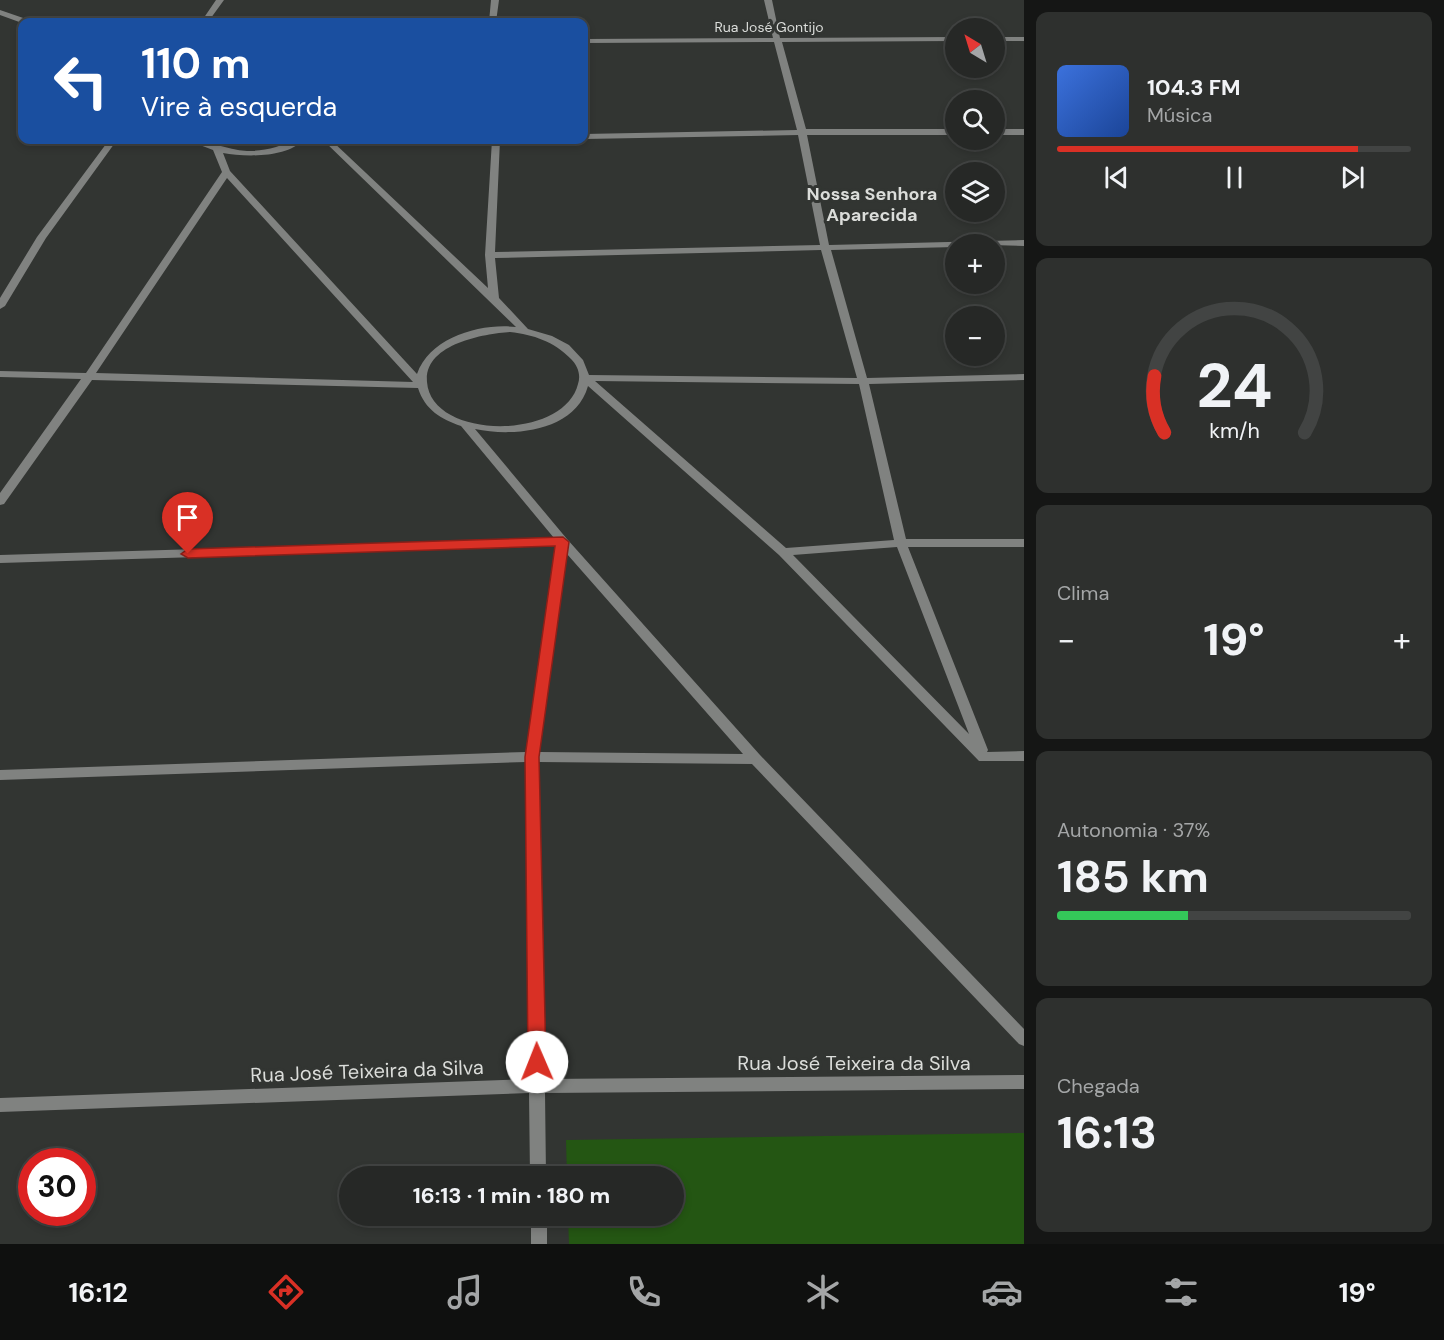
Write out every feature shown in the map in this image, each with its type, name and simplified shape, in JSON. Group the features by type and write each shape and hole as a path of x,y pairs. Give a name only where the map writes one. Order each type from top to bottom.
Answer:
{"street":[{"path":"210,18 220,0"},
{"path":"493,18 495,0"},
{"path":"768,0 802,132 825,246 863,381 901,543 984,757"},
{"path":"0,12 18,19"},
{"name":"Rua José Gontijo","path":"588,41 945,39"},
{"path":"1005,39 1024,39"},
{"path":"588,137 802,132 945,132"},
{"path":"1005,132 1024,132"},
{"path":"0,306 42,237 110,144"},
{"path":"205,144 217,149 249,153 266,151 288,144"},
{"path":"331,144 494,298 526,332"},
{"path":"494,298 490,255 496,144"},
{"path":"217,149 226,172 422,385 429,401 444,415 466,425 499,430 532,426 560,415 573,404 579,398 585,378"},
{"path":"0,501 89,376 226,172"},
{"path":"490,255 1024,243"},
{"path":"422,385 423,371 430,357 444,346 482,332 504,330 526,332 549,338 567,349 580,362 585,378 783,552 984,757 1024,756"},
{"path":"0,374 422,385"},
{"path":"585,378 863,381 1024,377"},
{"path":"466,425 563,542 755,759 1024,1039"},
{"path":"0,560 563,542"},
{"path":"538,1166 532,757 563,542"},
{"path":"783,552 901,543 1024,543"},
{"path":"0,775 532,757 755,759"},
{"name":"Rua José Teixeira da Silva","path":"0,1106 538,1086 1024,1082"},
{"path":"538,1226 539,1244"}],"green space":[{"path":"1024,1133 1024,1244 569,1244 568,1226 684,1226 684,1166 567,1166 566,1140"}],"district":[{"name":"Nossa Senhora Aparecida","path":"872,204"}],"route":[{"path":"188,554 563,542 532,757 537,1062"}]}
